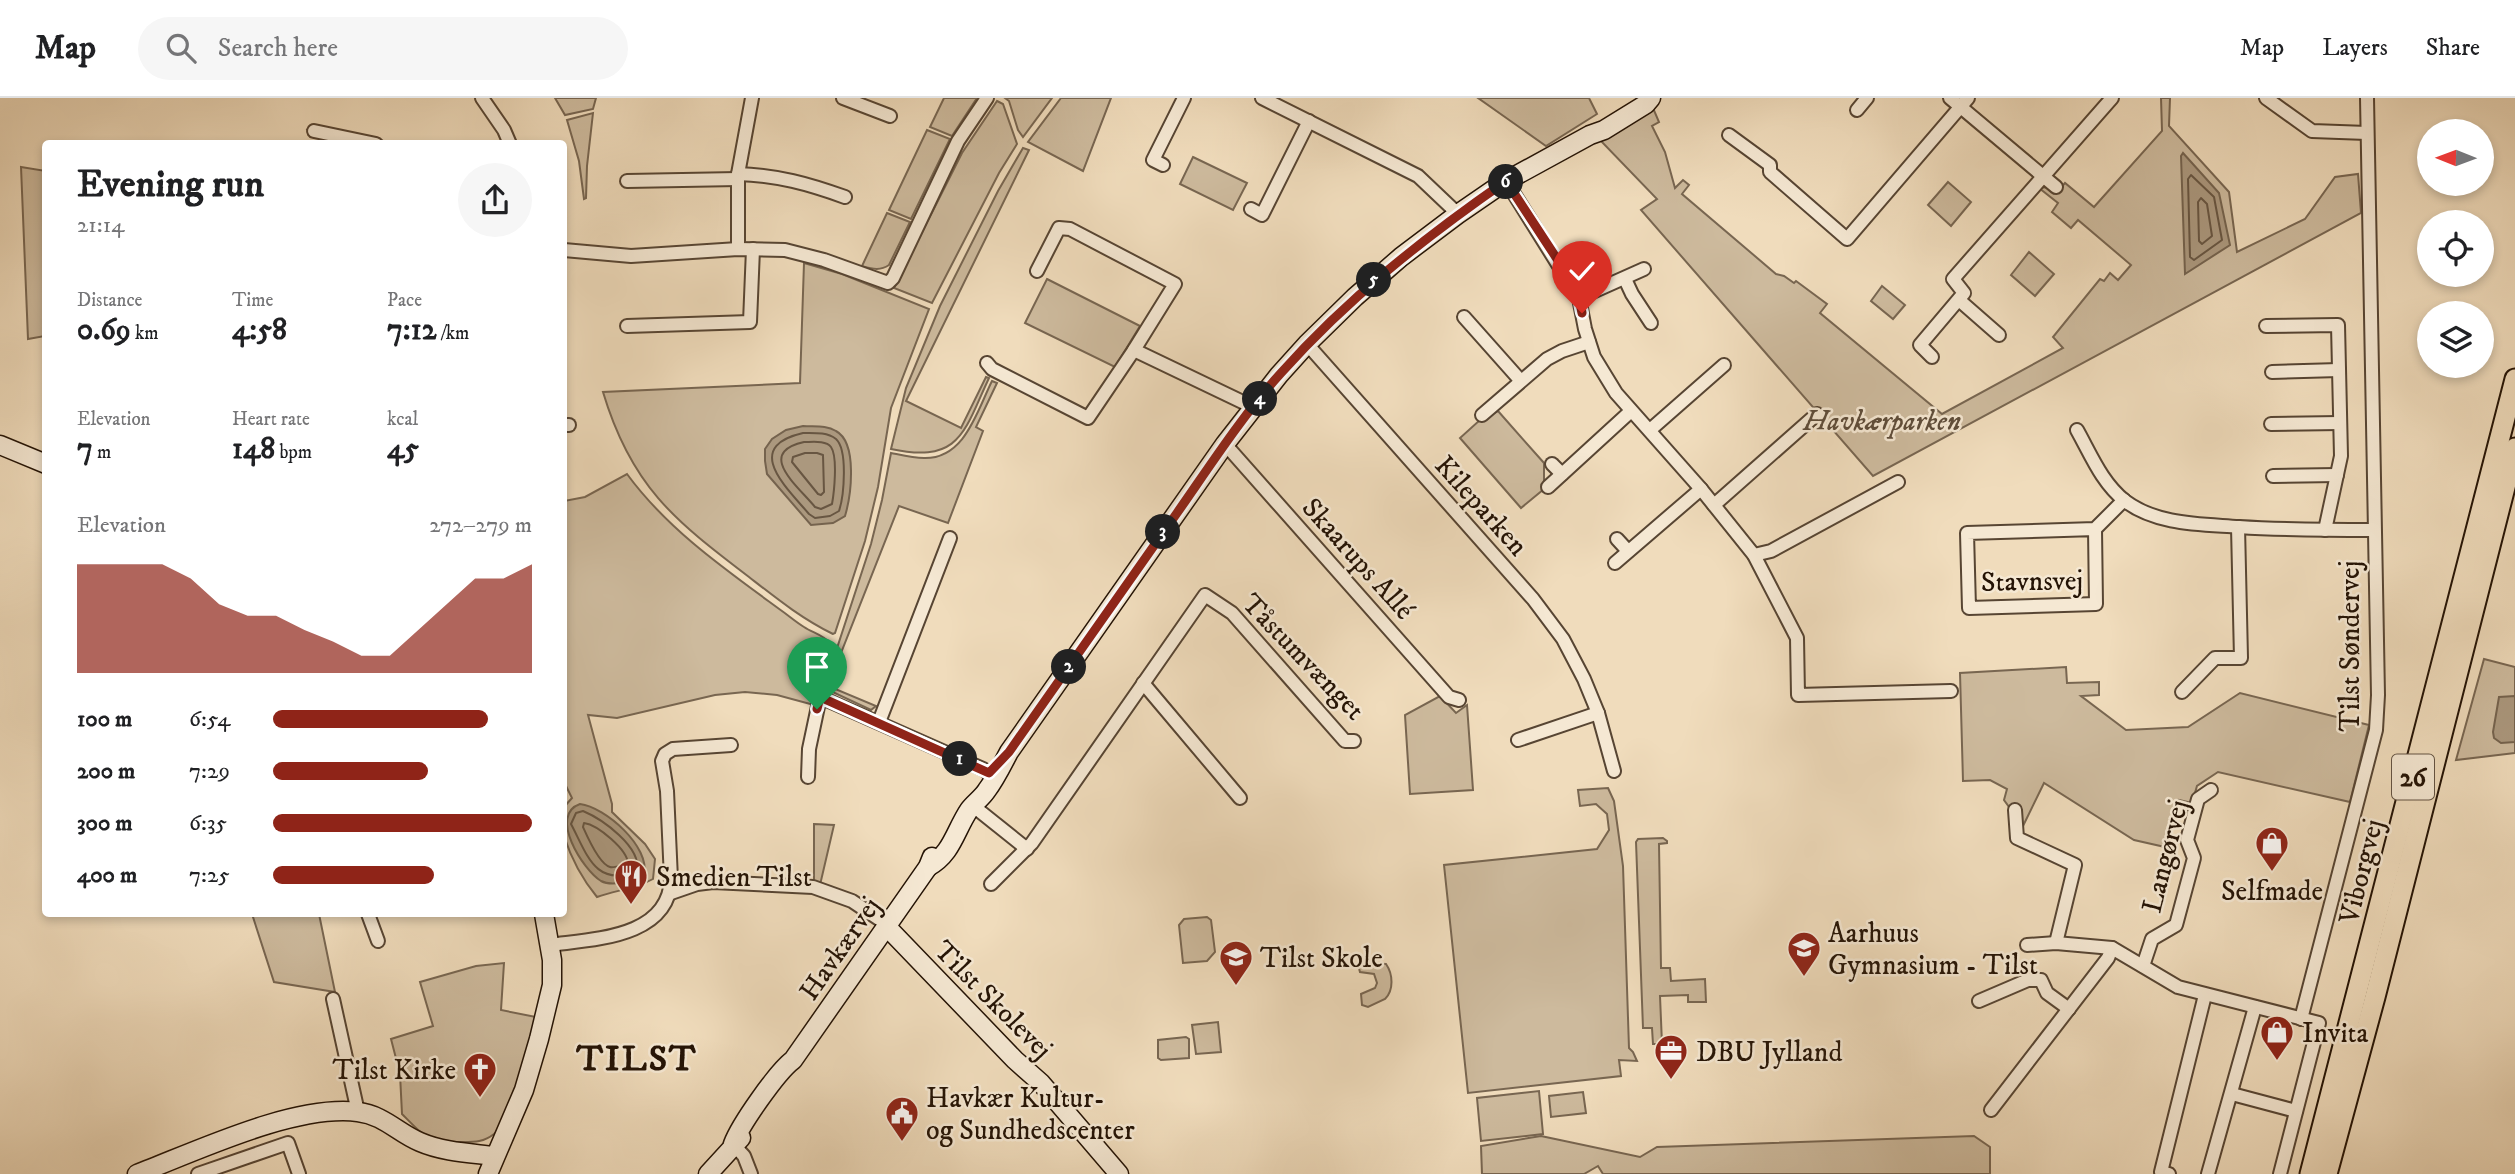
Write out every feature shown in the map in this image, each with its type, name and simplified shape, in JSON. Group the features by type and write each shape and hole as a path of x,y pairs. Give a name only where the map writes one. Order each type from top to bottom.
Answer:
{"main road":[{"name":"Viborgvej","path":"2309,1174 2515,379"},
{"name":"Viborgvej","path":"2327,1174 2375,998 2515,447"}],"street":[{"path":"482,98 508,140"},
{"path":"738,249 738,176 752,98"},
{"path":"843,98 890,116"},
{"path":"567,250 631,256 753,248 785,250 824,260 888,284 958,141 987,98"},
{"path":"1164,165 1153,160 1184,98"},
{"name":"Havkærvej","path":"1590,135 1601,122 1643,98"},
{"name":"Havkærvej","path":"708,1174 733,1144 736,1135 764,1094 793,1060 882,922 928,867 949,832 957,828 979,788 1009,752 1226,444 1253,407 1307,344 1401,257 1458,214 1506,181 1611,126 1651,98"},
{"path":"1857,110 1867,98"},
{"path":"1932,357 1920,345 1964,293 1953,279 2112,98"},
{"path":"2266,98 2312,131 2367,133"},
{"name":"Tilst Søndervej","path":"2301,1019 2376,730 2378,695 2367,98"},
{"path":"1271,100 1418,176 1458,214"},
{"path":"1729,135 1770,165 1770,172 1847,239 1959,101 2056,187"},
{"path":"1251,209 1262,215 1309,121"},
{"path":"314,131 357,140"},
{"path":"627,181 778,176 845,197"},
{"path":"1506,181 1579,298 1594,358 1616,393 1701,489 1754,555 1797,638 1798,695 1951,691"},
{"path":"987,363 992,369 1088,418 1175,284 1070,229 1059,228 1037,271"},
{"path":"627,326 750,322 753,248"},
{"path":"1579,298 1644,269"},
{"path":"1625,279 1651,323"},
{"path":"1959,300 1999,335"},
{"path":"1464,317 1520,380"},
{"path":"2266,327 2338,326 2341,456 2325,530"},
{"path":"1482,415 1520,380 1562,351 1589,342"},
{"name":"Kileparken","path":"1307,344 1533,599 1563,639 1598,712 1614,771"},
{"path":"1134,350 1253,407"},
{"path":"1650,430 1720,368 1726,383"},
{"path":"2272,372 2339,370"},
{"path":"1548,487 1631,411"},
{"path":"1714,505 1796,439 1817,414"},
{"path":"2271,424 2340,423"},
{"path":"2077,430 2102,477 2138,510 2171,521 2238,527 2374,530"},
{"name":"Skaarups Allé","path":"1226,444 1449,697 1459,699"},
{"path":"0,445 42,462"},
{"path":"1552,464 1562,474"},
{"path":"2273,476 2337,475"},
{"path":"1754,555 1771,551 1898,482"},
{"path":"1615,563 1701,489"},
{"name":"Stavnsvej","path":"2095,529 2096,604 1969,608 1967,533 2095,529 2124,500"},
{"path":"2182,692 2215,658 2241,658 2238,527"},
{"path":"879,722 950,538"},
{"path":"1617,539 1628,551"},
{"name":"Tåstumvænget","path":"991,884 1027,849 1205,595 1232,613 1345,741 1354,741"},
{"path":"1143,683 1240,798"},
{"path":"804,771 820,697 992,775"},
{"path":"1518,740 1598,712"},
{"path":"550,945 625,933 645,923 660,910 671,893 667,792 662,761 665,754 673,749 731,745"},
{"name":"Langørvej","path":"2143,966 2152,939 2176,925 2194,858 2187,841 2198,799 2211,790"},
{"path":"972,805 1027,849"},
{"path":"2015,810 2017,838 2075,865 2056,943"},
{"path":"671,893 696,884 713,882 813,887 852,901 882,922"},
{"path":"369,917 378,941"},
{"path":"488,1174 524,1090 552,985 550,945 545,917"},
{"name":"Tilst Skolevej","path":"882,922 1015,1060 1041,1083 1119,1174"},
{"path":"2027,945 2056,943 2112,948 2178,987 2319,1023 2280,1174"},
{"path":"1991,1110 2108,958 2112,948"},
{"path":"1979,1001 2028,980 2041,980 2047,993 2069,1009"},
{"path":"2169,1174 2161,1172 2205,995"},
{"path":"333,999 358,1112"},
{"path":"2208,1174 2255,1007"},
{"path":"2232,1094 2296,1111"},
{"path":"137,1174 275,1122 335,1112 358,1112 382,1118 417,1141 433,1147 494,1156"},
{"path":"228,1140 232,1166"},
{"path":"198,1174 232,1166 288,1143 299,1174"},
{"path":"733,1144 744,1156 751,1174"}],"green space":[{"path":"555,98 596,98 593,109 565,115"},
{"path":"944,98 977,98 952,136 930,127"},
{"path":"1005,98 1052,98 1023,137 1018,130 1009,101"},
{"path":"1061,98 1111,98 1083,171 1028,142"},
{"path":"1478,98 1589,98 1597,114 1546,146"},
{"name":"Havkærparken","path":"2161,98 2170,98 2169,126 2229,192 2237,252 2305,219 2335,177 2358,174 2361,213 1873,476 1641,210 1657,199 1600,140 1653,108 1659,122 1652,126 1665,152 1675,188 1683,180 1689,185 1682,194 1776,274 1794,283 1796,281 1827,304 1820,313 1942,414 2063,348 2053,337 2100,279 2104,281 2110,273 2118,280 2131,265 2078,220 2071,228 2052,212 2058,203 2039,188 2048,187 2056,193 2065,183 2094,207 2162,131"},
{"path":"997,101 1003,104 1017,144 999,173 932,303 894,288 962,153"},
{"path":"593,113 584,199 579,161 567,120"},
{"path":"927,130 950,139 911,219 889,210"},
{"path":"1023,148 1029,150 906,401 961,428 986,377 989,378 965,428 957,439 946,447 932,452 891,449 906,388 940,306 998,191"},
{"path":"1193,157 1247,183 1233,210 1180,184"},
{"path":"21,167 42,170 42,337 28,339"},
{"path":"1948,182 1971,202 1951,226 1928,205"},
{"path":"887,213 910,222 889,265 876,269 862,266"},
{"path":"2029,252 2054,274 2035,296 2011,275"},
{"path":"804,263 842,274 929,309 891,408 878,487 865,541 833,634 790,608 722,557 677,518 658,498 627,453 603,392 800,383"},
{"path":"1047,279 1140,326 1115,367 1025,323"},
{"path":"1882,286 1905,305 1893,319 1871,301"},
{"path":"992,381 997,383 976,427 983,431 948,523 899,506 828,686 876,706 871,710 824,688 871,544 891,453 924,458 950,451 968,431"},
{"path":"1498,411 1544,463 1544,489 1521,508 1460,438 1481,419"},
{"path":"627,474 661,513 699,548 798,623 831,644 814,705 777,695 745,692 715,695 617,718 588,715 612,812 645,844 655,859 653,879 597,897 578,868 567,844 567,804 572,798 567,788 567,500 585,497"},
{"path":"2484,659 2515,667 2515,753 2456,760"},
{"path":"2066,667 2067,683 2099,682 2099,695 2081,696 2126,730 2188,727 2240,693 2369,725 2350,802 2218,772 2197,786 2192,803 2179,800 2165,847 2134,840 2044,783 2023,826 2004,800 2007,789 1990,780 1963,781 1960,673"},
{"path":"1440,696 1456,713 1467,705 1473,790 1410,794 1405,715"},
{"path":"1608,788 1614,801 1623,866 1629,1048 1637,1061 1619,1060 1621,1076 1468,1093 1444,865 1597,849 1609,830 1607,814 1596,804 1580,806 1578,790"},
{"path":"814,824 834,825 820,885 814,883"},
{"path":"1663,838 1667,843 1659,844 1661,968 1670,968 1671,981 1705,979 1706,1002 1688,1002 1688,995 1660,996 1662,1044 1653,1044 1652,1028 1643,1028 1636,842 1638,839"},
{"path":"253,917 320,917 335,992 274,982"},
{"path":"1207,917 1211,920 1215,952 1207,961 1183,963 1179,925 1184,919"},
{"path":"504,963 501,1010 536,1017 520,1080 508,1113 494,1134 483,1140 435,1140 417,1129 402,1114 400,1074 391,1039 433,1026 420,982 476,966"},
{"path":"1386,964 1392,982 1385,999 1368,1007 1362,1005 1361,994 1375,988 1377,983 1374,974 1360,972 1358,965"},
{"path":"1218,1022 1221,1052 1196,1054 1192,1025"},
{"path":"1189,1039 1189,1058 1158,1058 1158,1040"},
{"path":"1539,1091 1543,1134 1481,1141 1477,1098"},
{"path":"1583,1092 1586,1113 1551,1117 1549,1096"},
{"path":"1541,1136 1640,1157 1657,1147 1974,1136 1990,1147 1990,1174 1603,1174 1598,1166 1584,1174 1482,1174 1481,1146"}],"water":[{"path":"2183,153 2219,193 2230,245 2185,274 2181,156"},
{"path":"803,426 832,429 843,437 848,447 851,483 847,507 845,516 833,523 811,525 767,474 765,449 772,439 786,430"},
{"path":"2515,696 2515,742 2501,743 2494,738 2493,732 2499,697"},
{"path":"580,804 602,812 624,830 640,853 644,875 629,881 606,883 594,875 578,855 568,830 567,819 571,810"}],"place":[{"name":"Selfmade","path":"2272,873"},
{"name":"Smedien Tilst","path":"631,906"},
{"name":"Aarhuus Gymnasium - Tilst","path":"1804,978"},
{"name":"Tilst Skole","path":"1236,987"},
{"name":"Invita","path":"2277,1062"},
{"name":"DBU Jylland","path":"1671,1081"},
{"name":"Tilst Kirke","path":"480,1099"},
{"name":"Havkær Kultur- og Sundhedscenter","path":"902,1143"}],"district":[{"name":"TILST","path":"637,1058"}],"route":[{"path":"817,709 820,697 989,773 1009,752 1226,444 1279,375 1355,297 1401,257 1506,181 1561,265 1579,298 1582,313"}]}
